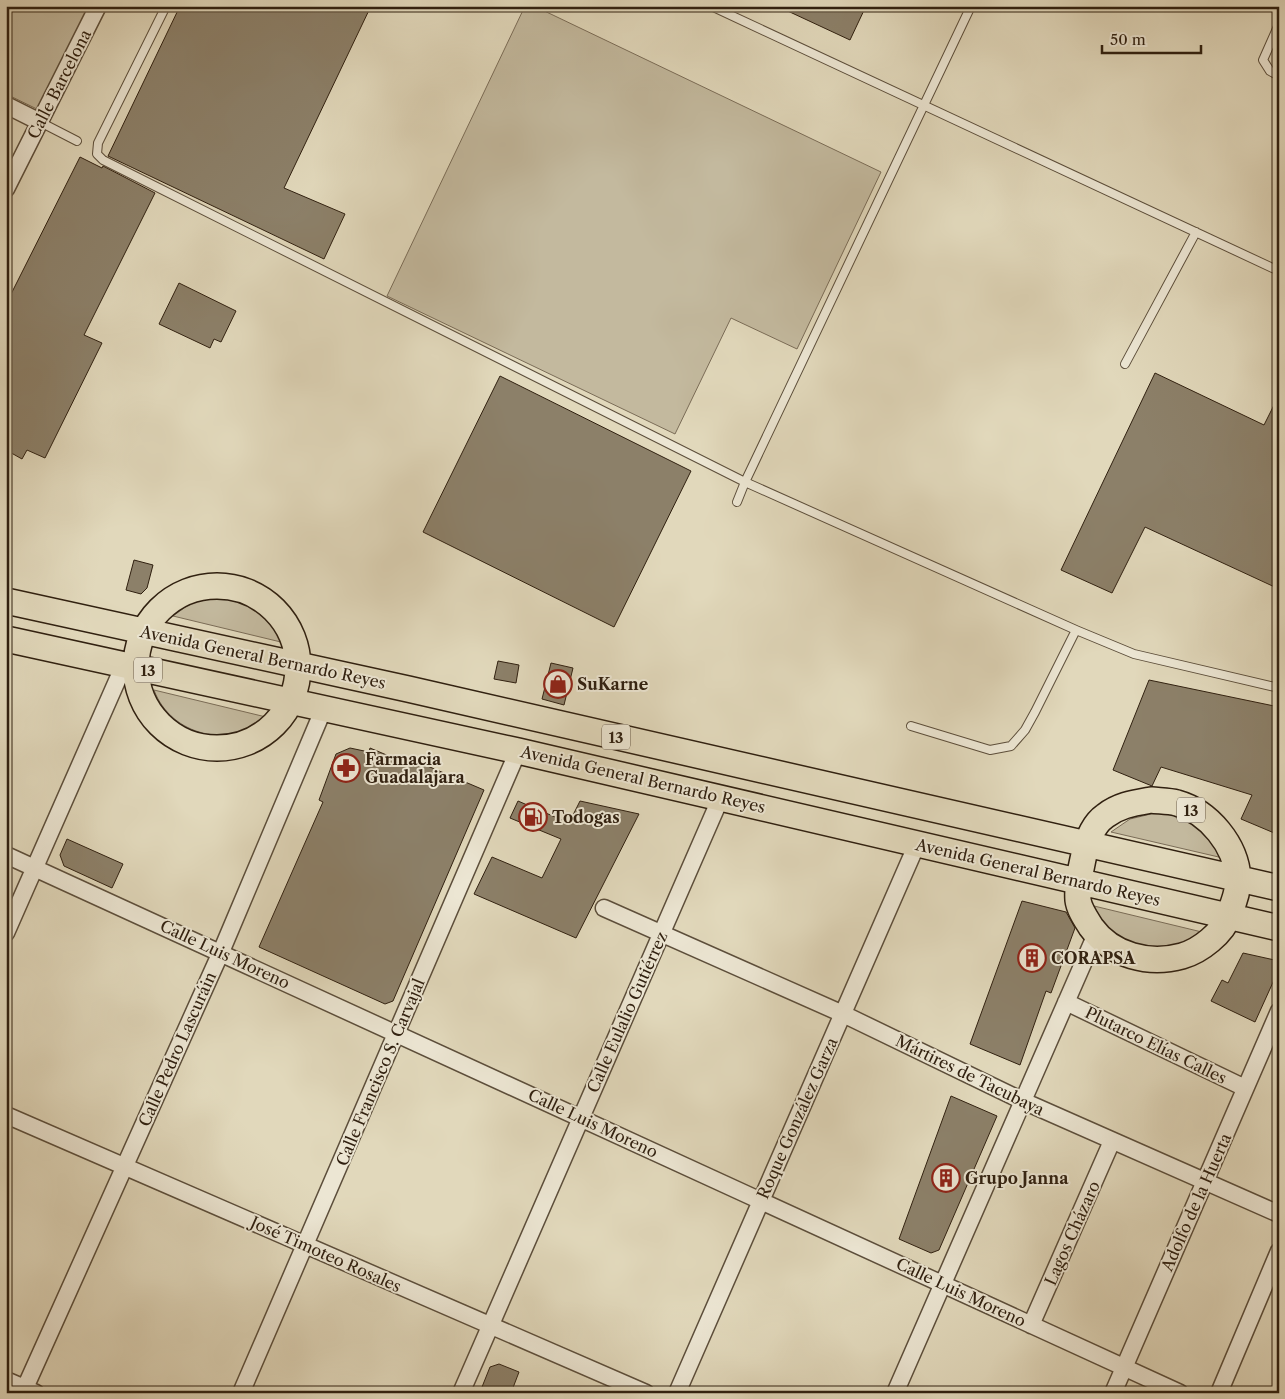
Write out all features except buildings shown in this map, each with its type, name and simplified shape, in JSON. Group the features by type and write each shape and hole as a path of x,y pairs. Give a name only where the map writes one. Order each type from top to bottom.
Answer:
{"main road":[{"name":"13","path":"219,586 235,588 260,598 282,618 292,636 298,666 296,684 290,701 278,720 266,732 248,742 226,748 209,748 190,744 172,735 160,725 142,698 129,666 145,630 157,613 180,596 202,588 219,586"},
{"name":"Avenida General Bernardo Reyes","path":"6,601 145,630 1279,888"},
{"name":"Avenida General Bernardo Reyes","path":"6,639 518,750 1279,928"},
{"name":"13","path":"1151,800 1178,803 1202,815 1220,833 1233,854 1238,880 1229,916 1213,938 1191,954 1167,960 1147,960 1128,955 1107,944 1096,934 1086,920 1078,902 1078,881 1086,845 1104,816 1124,804 1151,800"}],"street":[{"name":"Calle Barcelona","path":"6,189 98,6"},
{"path":"6,105 40,122"},
{"path":"6,933 129,666"},
{"name":"Calle Pedro Lascuráin","path":"31,1390 125,1166 221,952 324,708"},
{"name":"Calle Francisco S. Carvajal","path":"241,1393 518,750"},
{"name":"Calle Eulalio Gutiérrez","path":"460,1393 721,797"},
{"name":"Roque González Garza","path":"677,1393 917,844"},
{"name":"Calle Luis Moreno","path":"6,855 761,1199 1180,1393"},
{"name":"Mártires de Tacubaya","path":"604,908 843,1014 1023,1101 1279,1214"},
{"path":"895,1393 1096,934"},
{"name":"Plutarco Elías Calles","path":"1066,1002 1245,1088"},
{"name":"Adolfo de la Huerta","path":"1113,1393 1245,1088 1274,1038 1279,1011"},
{"name":"José Timoteo Rosales","path":"6,1115 646,1393"},
{"name":"Lagos Cházaro","path":"1031,1325 1112,1140"},
{"path":"1219,1393 1279,1251"},
{"path":"6,1380 31,1390"}],"lane":[{"path":"166,6 98,144 97,154 103,160 745,482 1076,630 1134,654 1279,688"},
{"path":"712,6 1279,271"},
{"path":"737,502 971,6"},
{"path":"1279,24 1264,60 1270,71 1279,76"},
{"path":"40,122 77,141"},
{"path":"1125,364 1196,232"},
{"path":"912,726 990,750 1012,746 1026,730 1036,712 1076,630"}],"shaded area":[{"path":"6,6 91,6 39,110 6,94"},
{"path":"525,6 534,6 881,172 797,349 731,318 675,434 387,296"},
{"path":"216,597 238,600 258,609 274,623 285,643 173,616 191,603"},
{"path":"154,690 266,717 252,727 236,733 220,735 203,733 188,727 174,718 162,706"},
{"path":"1155,813 1168,814 1188,820 1209,839 1223,858 1111,832 1130,819"},
{"path":"1094,906 1206,933 1165,952 1124,942 1105,926"}],"place":[{"name":"SuKarne","path":"558,684"},
{"name":"Farmacia Guadalajara","path":"346,768"},
{"name":"Todogas","path":"533,817"},
{"name":"CORAPSA","path":"1032,958"},
{"name":"Grupo Janna","path":"946,1178"}]}
